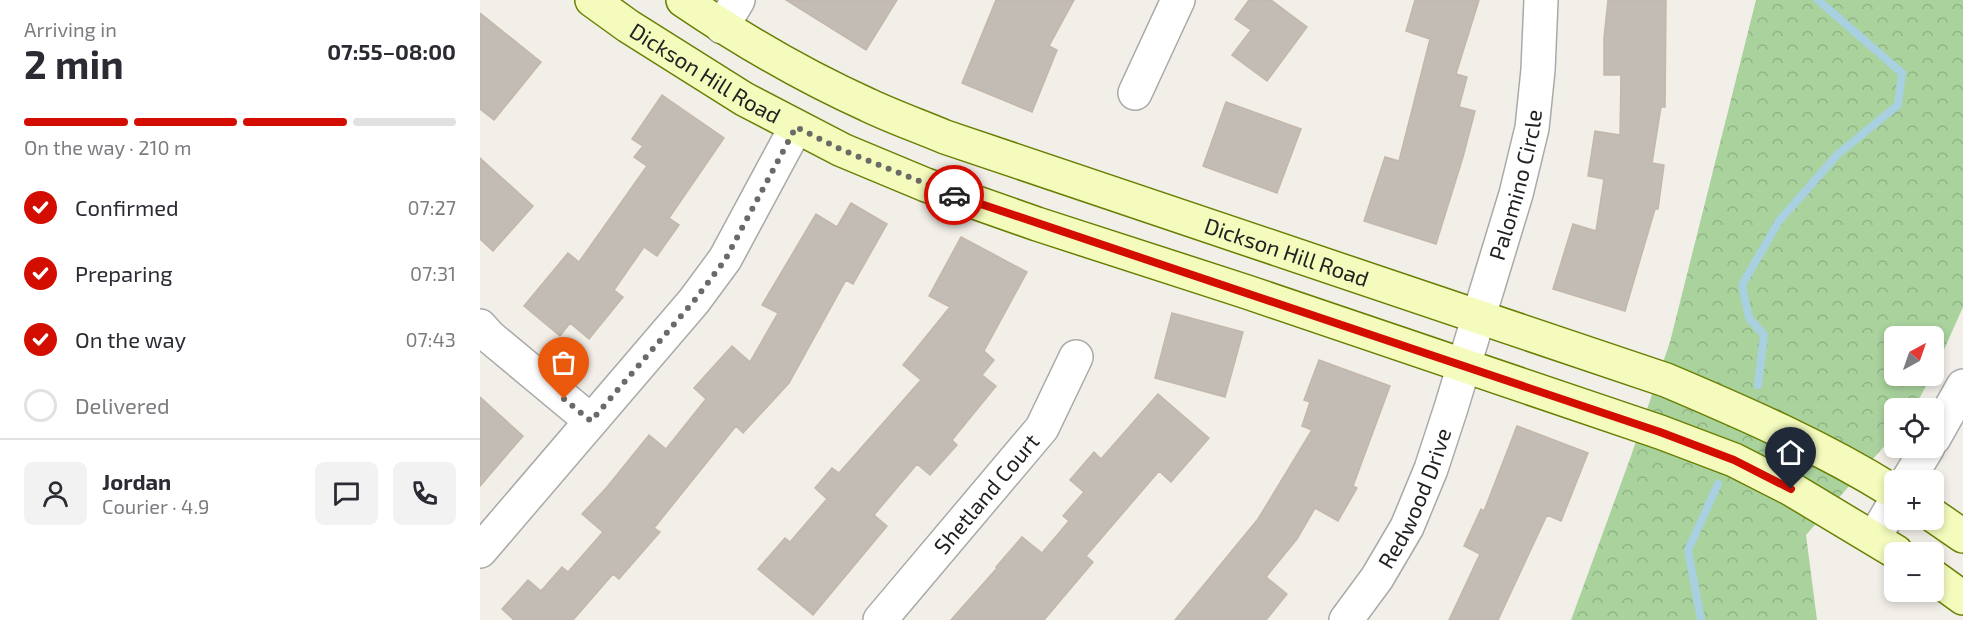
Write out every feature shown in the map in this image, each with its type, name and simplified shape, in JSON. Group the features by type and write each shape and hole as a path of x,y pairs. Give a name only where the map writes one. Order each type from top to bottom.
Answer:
{"street":[{"name":"Dickson Hill Road","path":"592,0 628,27 744,99 842,150 926,185 1037,224 1247,292 1660,432 1734,460 1791,489 1884,544"},
{"name":"Dickson Hill Road","path":"683,0 730,13 771,56 868,105 945,137 1677,384 1810,443 1884,486"},
{"path":"1135,93 1178,0"},
{"name":"Palomino Circle","path":"1464,366 1516,194 1532,128 1538,70 1541,0"},
{"path":"480,551 694,301 725,260 796,127"},
{"path":"480,326 591,421"},
{"name":"Shetland Court","path":"880,620 1042,428 1076,357"},
{"name":"Redwood Drive","path":"1346,620 1377,578 1407,527 1431,469 1464,366"},
{"path":"1944,420 1963,386"},
{"path":"1944,523 1963,536"},
{"path":"1944,584 1963,598"}],"green space":[{"path":"1756,0 1963,0 1963,307 1944,350 1944,326 1884,326 1884,386 1926,386 1919,398 1884,398 1884,446 1806,535 1817,620 1571,620 1670,342"}],"building":[{"path":"786,0 897,0 866,50"},
{"path":"996,0 1074,0 1049,46 1057,50 1032,112 962,83"},
{"path":"1249,0 1271,0 1307,27 1267,81 1232,55 1251,30 1235,19"},
{"path":"1415,0 1479,0 1456,74 1467,77 1459,107 1475,111 1436,244 1364,221 1385,157 1399,161 1430,39 1406,31"},
{"path":"1608,0 1666,0 1665,107 1661,107 1652,163 1664,165 1658,209 1655,209 1625,311 1553,289 1573,224 1596,231 1604,179 1588,176 1595,131 1620,135 1621,75 1604,75 1604,38"},
{"path":"480,13 541,62 494,120 480,109"},
{"path":"662,95 724,138 669,218 679,225 657,256 644,247 614,290 623,297 589,339 570,323 560,336 524,306 568,253 579,262 647,166 634,157 643,146 632,139"},
{"path":"1226,102 1301,129 1277,193 1203,166"},
{"path":"480,158 533,206 493,251 480,239"},
{"path":"851,203 887,224 853,284 846,280 789,383 743,433 736,426 654,528 660,532 619,579 613,574 573,620 514,620 502,609 528,580 541,591 562,567 568,572 603,532 582,514 649,435 666,449 706,399 694,388 732,346 750,362 778,313 762,305 816,214 837,227"},
{"path":"961,237 1027,272 984,351 994,360 982,375 996,386 952,440 957,445 930,475 917,464 874,515 887,526 813,615 758,569 785,538 790,542 827,499 815,488 832,468 839,473 921,380 903,365 950,307 929,296"},
{"path":"1172,313 1243,332 1225,397 1155,378"},
{"path":"1319,360 1390,386 1353,486 1357,488 1338,521 1315,508 1297,539 1266,577 1287,594 1266,620 1175,620 1258,519 1312,430 1302,426 1310,402 1304,400"},
{"path":"1158,394 1209,438 1171,482 1159,471 1086,556 1093,562 1044,620 951,620 1022,537 1042,553 1069,521 1063,516 1084,492 1070,480 1094,452 1101,459"},
{"path":"480,397 523,436 480,486"},
{"path":"1517,426 1588,453 1561,521 1547,515 1498,620 1449,620 1480,554 1464,546 1481,509 1484,511"}],"waterway":[{"path":"1758,385 1764,335 1749,318 1742,285 1779,221 1838,154 1898,105 1902,73 1818,0"},
{"path":"1701,620 1688,550 1718,484"}],"way so far":[{"path":"564,399 591,421 694,301 725,260 796,127 842,150 954,195"}],"route":[{"path":"954,195 1660,432 1734,460 1791,489"}]}
